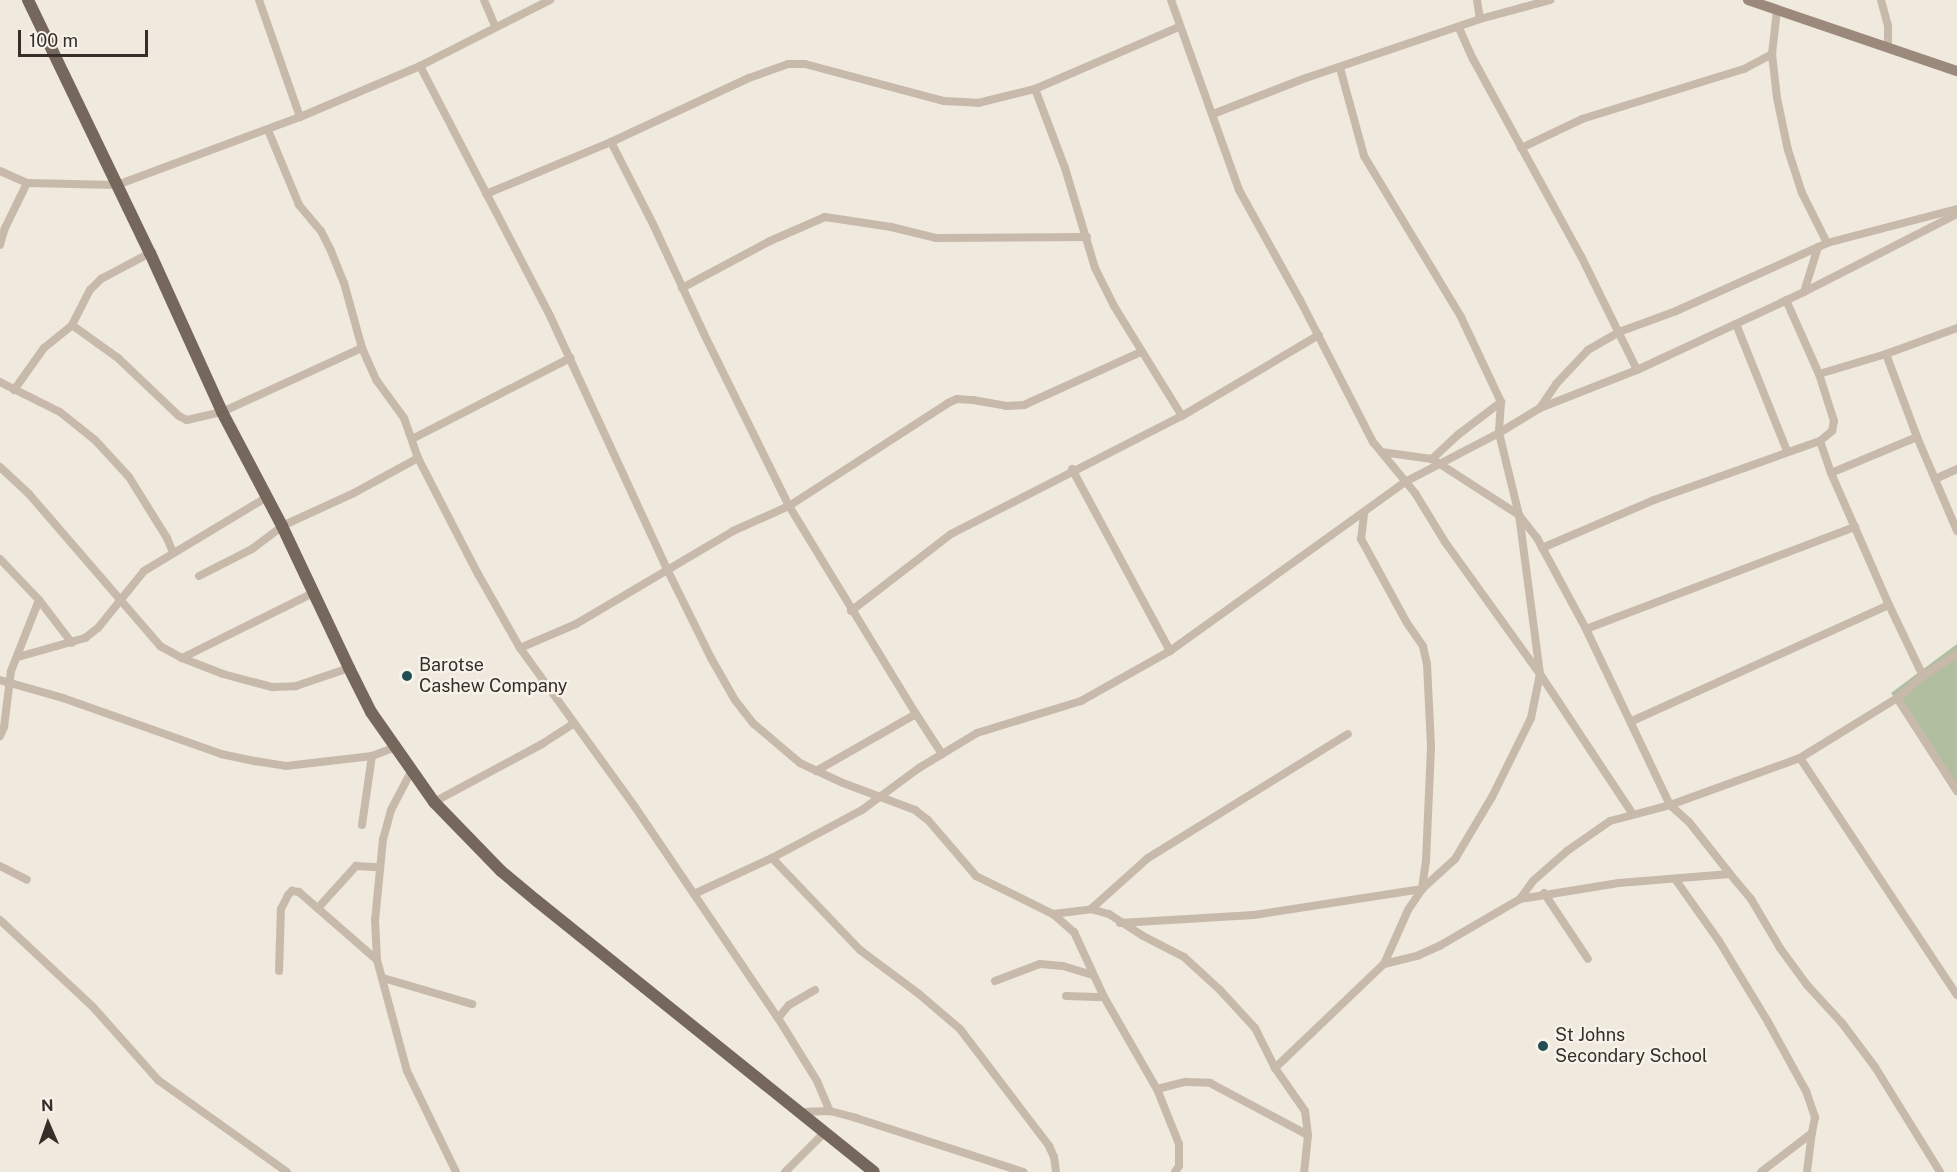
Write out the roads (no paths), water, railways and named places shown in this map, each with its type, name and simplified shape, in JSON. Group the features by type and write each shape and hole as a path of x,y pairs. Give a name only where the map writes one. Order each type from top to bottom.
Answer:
{"main road":[{"path":"28,0 150,253 222,412 282,526 349,668 372,712 434,802 501,871 537,902 874,1172"},
{"path":"1748,0 1957,71"}],"street":[{"path":"259,0 300,117"},
{"path":"484,0 495,26"},
{"path":"0,171 27,183 117,185 268,130 420,66 550,0"},
{"path":"1171,0 1239,190 1319,335 1373,442 1415,492 1444,542 1540,674 1632,813"},
{"path":"1477,0 1480,19"},
{"path":"1213,114 1480,19 1550,0"},
{"path":"1881,0 1888,26 1888,48"},
{"path":"1777,10 1772,54 1777,98 1788,150 1802,193 1827,243"},
{"path":"486,194 611,142 748,78 788,64 805,64 944,101 978,103 1035,89 1179,27"},
{"path":"1459,28 1521,148 1581,256 1637,370"},
{"path":"1521,148 1582,118 1744,69 1772,54"},
{"path":"420,66 570,358 668,571 711,658 735,700 753,724 800,764 915,810 928,819 976,876 1053,914 1074,932 1092,975 1157,1089 1179,1144 1179,1166 1175,1172"},
{"path":"1275,1068 1384,964 1408,910 1422,890 1455,859 1492,797 1531,717 1540,674 1519,515 1499,433 1501,402 1461,317 1364,156 1340,68"},
{"path":"1035,89 1065,168 1095,268 1141,352 1182,416"},
{"path":"268,130 299,205 321,231 331,251 344,284 362,348 377,381 404,418 418,458 478,574 520,648 694,894 778,1018 817,1081 830,1111"},
{"path":"611,142 789,506 851,611 942,754"},
{"path":"0,244 27,183"},
{"path":"1540,408 1556,384 1588,350 1619,332 1685,307 1827,243 1957,208"},
{"path":"694,894 772,858 862,810 942,754 977,733 1081,701 1170,651 1364,514 1405,482 1499,433 1540,408 1637,370 1736,324 1957,214"},
{"path":"681,288 770,241 825,217 891,227 936,238 1087,237"},
{"path":"1804,292 1818,247"},
{"path":"14,390 44,348 72,325 90,290 101,279 150,253"},
{"path":"1542,548 1596,522 1787,451 1820,441 1832,431 1834,421 1819,374 1786,300"},
{"path":"1736,324 1787,451"},
{"path":"72,325 118,358 184,419 191,420 222,412 362,348"},
{"path":"1819,374 1887,354 1957,328"},
{"path":"851,611 951,534 1072,470 1182,416 1319,335"},
{"path":"520,648 576,624 733,531 789,506 948,403 957,399 1006,406 1024,405 1141,352"},
{"path":"1887,354 1917,437 1957,531"},
{"path":"412,439 570,358"},
{"path":"0,382 60,412 95,440 129,477 167,538 173,553"},
{"path":"1432,459 1459,434 1501,402"},
{"path":"1831,473 1917,437"},
{"path":"1820,441 1854,527 1923,676"},
{"path":"1382,452 1432,459 1519,515 1542,548 1586,629 1632,721 1670,805 1689,822 1751,899 1780,948 1807,985 1842,1023 1875,1068 1940,1172"},
{"path":"199,576 252,549 282,526 354,493 418,458"},
{"path":"0,467 29,494 150,636 182,658 246,682 272,687 296,686 349,668"},
{"path":"1935,478 1957,469"},
{"path":"1072,470 1170,651"},
{"path":"18,657 85,638 98,628 144,571 267,497"},
{"path":"1364,514 1361,538 1407,623 1423,645 1426,664 1431,791 1422,890"},
{"path":"1586,629 1854,527"},
{"path":"0,559 39,600 72,643"},
{"path":"182,658 313,593"},
{"path":"0,736 4,727 4,682 18,657 39,600"},
{"path":"1632,721 1889,606"},
{"path":"1520,899 1533,881 1567,851 1610,821 1632,813 1670,805 1800,758 1897,698 1923,676 1957,654"},
{"path":"4,682 63,698 220,754 255,762 286,766 372,756 396,747"},
{"path":"1897,698 1957,791"},
{"path":"816,771 916,714"},
{"path":"434,802 542,744 574,723"},
{"path":"1091,909 1148,858 1348,734"},
{"path":"362,825 372,756"},
{"path":"1800,758 1957,995"},
{"path":"412,770 391,810 378,867 375,920 377,960 407,1071 456,1172"},
{"path":"772,858 860,950 920,994 960,1029 1049,1146 1054,1157 1056,1172"},
{"path":"0,866 27,880"},
{"path":"318,908 356,866 378,867"},
{"path":"1384,964 1419,955 1441,945 1520,899 1544,893 1619,883 1730,874"},
{"path":"1675,879 1725,951 1806,1091 1815,1117 1807,1172"},
{"path":"1120,923 1254,915 1422,890"},
{"path":"279,971 281,909 288,895 299,892 377,960"},
{"path":"1544,893 1588,958"},
{"path":"1053,914 1091,909 1109,914 1120,923 1184,957 1255,1028 1275,1068 1305,1111 1308,1135 1304,1172"},
{"path":"0,920 93,1006 158,1080 286,1172"},
{"path":"995,981 1040,964 1063,966 1092,975"},
{"path":"383,978 472,1004"},
{"path":"778,1018 789,1005 815,990"},
{"path":"1066,996 1104,997"},
{"path":"1157,1089 1186,1082 1210,1083 1308,1135"},
{"path":"798,1112 830,1111 1023,1172"},
{"path":"785,1172 824,1133"},
{"path":"1761,1172 1812,1133"}],"place":[{"name":"Barotse Cashew Company","path":"407,676"},
{"name":"St Johns Secondary School","path":"1543,1046"}]}
